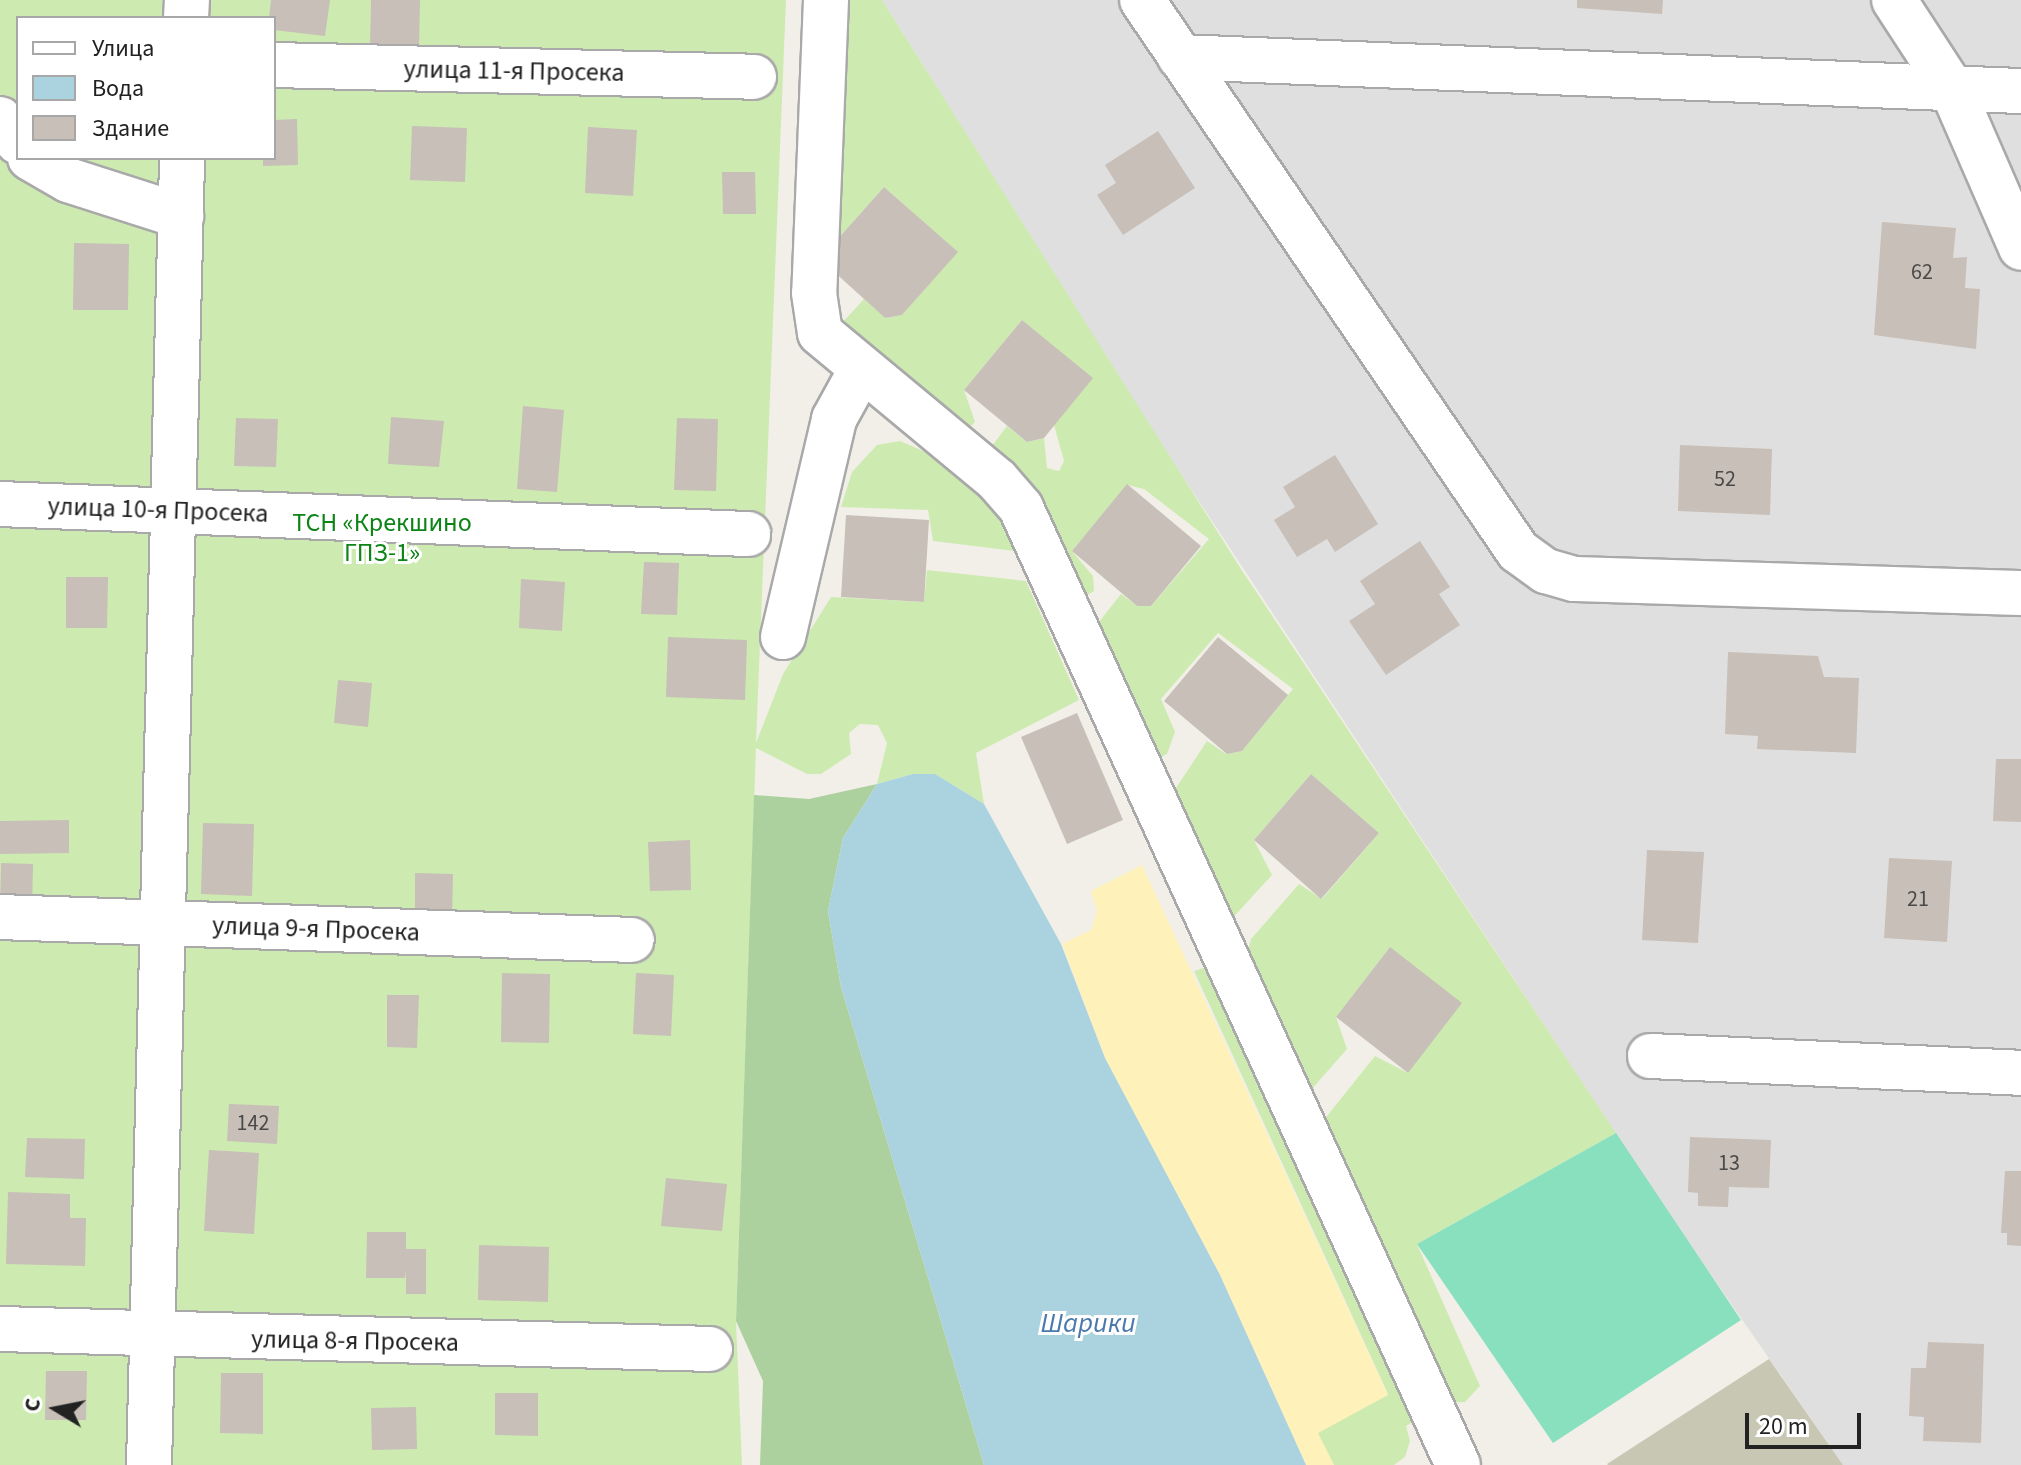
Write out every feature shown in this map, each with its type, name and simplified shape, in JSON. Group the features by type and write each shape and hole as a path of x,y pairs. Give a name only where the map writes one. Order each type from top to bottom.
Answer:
{"street":[{"path":"826,0 814,304 820,333 997,480 1021,508 1458,1465"},
{"path":"1142,0 1518,551 1546,571 1574,579 2021,593"},
{"path":"1894,0 1952,89 2021,248"},
{"path":"1180,57 2021,91"},
{"name":"улица 11-я Просека","path":"276,65 754,77"},
{"path":"0,119 16,139"},
{"path":"33,160 68,180 181,216"},
{"path":"149,1465 182,160"},
{"path":"783,637 834,419 862,368"},
{"name":"улица 10-я Просека","path":"0,504 748,534"},
{"name":"улица 9-я Просека","path":"0,917 632,940"},
{"path":"1650,1056 2021,1073"},
{"name":"улица 8-я Просека","path":"0,1329 153,1337 710,1349"}],"shaded area":[{"path":"882,0 2021,0 2021,1465 1843,1465 1664,1207 1158,439"},
{"path":"1769,1359 1843,1465 1607,1464"}],"green space":[{"name":"ТСН «Крекшино ГПЗ-1»","path":"0,0 786,0 756,743 783,674 831,597 924,602 927,570 1026,581 1079,700 976,753 984,804 935,774 913,774 877,784 887,743 878,725 860,724 849,733 851,754 821,774 807,774 756,748 736,1321 742,1465 0,1465"},
{"path":"839,0 882,0 1241,569 1616,1133 1417,1244 1480,1386 1465,1402 1446,1403 1323,1121 1375,1056 1408,1073 1390,947 1336,1017 1347,1049 1311,1090 1245,963 1251,939 1299,884 1322,899 1379,833 1311,774 1254,840 1272,875 1228,923 1170,797 1207,741 1226,754 1242,751 1293,689 1218,633 1161,699 1175,732 1167,754 1154,761 1091,632 1121,594 1137,606 1151,606 1209,539 1144,489 1127,485 1072,551 1093,576 1094,591 1080,599 989,450 1007,426 1027,442 1044,438 1047,468 1059,471 1064,461 1054,425 1092,378 1022,320 964,390 975,422 967,430 842,323 864,299 885,318 902,315 957,252 884,187 820,259"},
{"path":"900,441 928,453 983,499 1004,525 1015,551 933,541 928,510 841,507 852,472 877,445"},
{"path":"877,784 843,838 828,911 841,987 984,1465 760,1465 763,1381 736,1321 754,795 809,799"},
{"path":"1210,966 1422,1416 1406,1426 1410,1441 1405,1457 1394,1465 1334,1465 1317,1433 1388,1394 1194,971"},
{"path":"1616,1133 1741,1320 1553,1443 1417,1244"}],"sand":[{"path":"1142,865 1388,1395 1318,1433 1334,1465 1306,1465 1220,1275 1105,1058 1062,944 1091,930 1097,911 1091,891"}],"water":[{"name":"Шарики","path":"913,774 935,774 984,804 1061,944 1105,1058 1220,1275 1306,1465 984,1465 841,987 828,911 843,838 877,784"}],"building":[{"path":"271,0 330,0 325,36 276,30 276,16 269,16"},
{"path":"371,0 420,0 419,48 370,47"},
{"path":"1577,0 1663,0 1662,14 1577,8"},
{"path":"297,119 298,165 263,166 263,160 276,160 276,120"},
{"path":"412,126 467,128 465,182 410,180"},
{"path":"588,127 637,130 633,196 585,193"},
{"path":"1158,131 1195,188 1123,235 1097,195 1116,183 1105,165"},
{"path":"722,172 755,172 756,214 723,214"},
{"path":"884,187 958,252 902,315 885,318 820,259"},
{"path":"1882,222 1956,228 1953,258 1967,257 1965,288 1980,289 1976,349 1874,335"},
{"path":"74,243 129,244 128,310 73,310"},
{"path":"1022,320 1093,378 1044,438 1027,442 964,390"},
{"path":"523,406 564,410 557,492 517,489"},
{"path":"391,417 444,421 439,467 388,464"},
{"path":"236,418 278,419 276,467 234,466"},
{"path":"677,418 718,419 716,491 674,490"},
{"path":"1680,445 1772,449 1770,515 1678,511"},
{"path":"1335,455 1378,524 1335,552 1327,539 1297,557 1274,520 1295,507 1283,487"},
{"path":"1127,484 1201,546 1151,606 1137,606 1072,551"},
{"path":"846,515 929,520 924,602 841,597"},
{"path":"1420,541 1450,587 1439,594 1460,625 1386,675 1349,621 1375,604 1360,581"},
{"path":"644,562 679,563 677,615 641,614"},
{"path":"66,577 108,577 107,628 66,628"},
{"path":"521,579 565,582 562,631 519,628"},
{"path":"668,637 747,640 745,700 666,697"},
{"path":"1218,637 1288,695 1242,751 1227,754 1164,701"},
{"path":"1728,652 1818,656 1824,677 1859,678 1856,753 1757,749 1758,736 1725,734"},
{"path":"338,680 372,683 368,727 334,723"},
{"path":"1077,713 1123,820 1067,844 1021,737"},
{"path":"1996,759 2021,759 2021,822 1993,821"},
{"path":"1311,774 1379,833 1321,899 1254,840"},
{"path":"69,820 69,853 0,854 0,821"},
{"path":"203,823 254,824 252,896 201,894"},
{"path":"690,840 691,890 650,891 648,842"},
{"path":"1647,850 1704,852 1698,943 1642,940"},
{"path":"1889,858 1952,861 1947,942 1884,938"},
{"path":"1,863 33,864 32,910 0,909"},
{"path":"415,873 453,874 452,918 415,917"},
{"path":"1390,947 1462,1003 1408,1073 1336,1017"},
{"path":"502,973 550,974 549,1043 501,1042"},
{"path":"636,973 674,975 671,1036 633,1034"},
{"path":"387,995 419,995 417,1048 387,1047"},
{"path":"229,1104 279,1106 277,1144 227,1141"},
{"path":"1690,1137 1771,1140 1769,1188 1729,1187 1728,1207 1698,1206 1698,1193 1688,1192"},
{"path":"27,1138 85,1139 84,1179 25,1177"},
{"path":"209,1150 259,1153 254,1234 204,1231"},
{"path":"2005,1171 2021,1171 2021,1246 2007,1245 2007,1233 2001,1233"},
{"path":"666,1178 727,1184 722,1231 661,1226"},
{"path":"8,1192 70,1194 70,1218 86,1218 85,1266 6,1264"},
{"path":"367,1232 406,1232 406,1249 426,1249 426,1294 406,1294 406,1270 405,1278 366,1278"},
{"path":"479,1245 549,1247 548,1302 478,1300"},
{"path":"1928,1342 1984,1344 1981,1443 1923,1441 1924,1417 1909,1416 1911,1368 1926,1368"},
{"path":"46,1371 87,1371 86,1420 45,1420"},
{"path":"221,1373 263,1373 263,1434 220,1433"},
{"path":"495,1393 538,1393 538,1436 495,1435"},
{"path":"416,1407 417,1449 372,1450 371,1408"}]}
